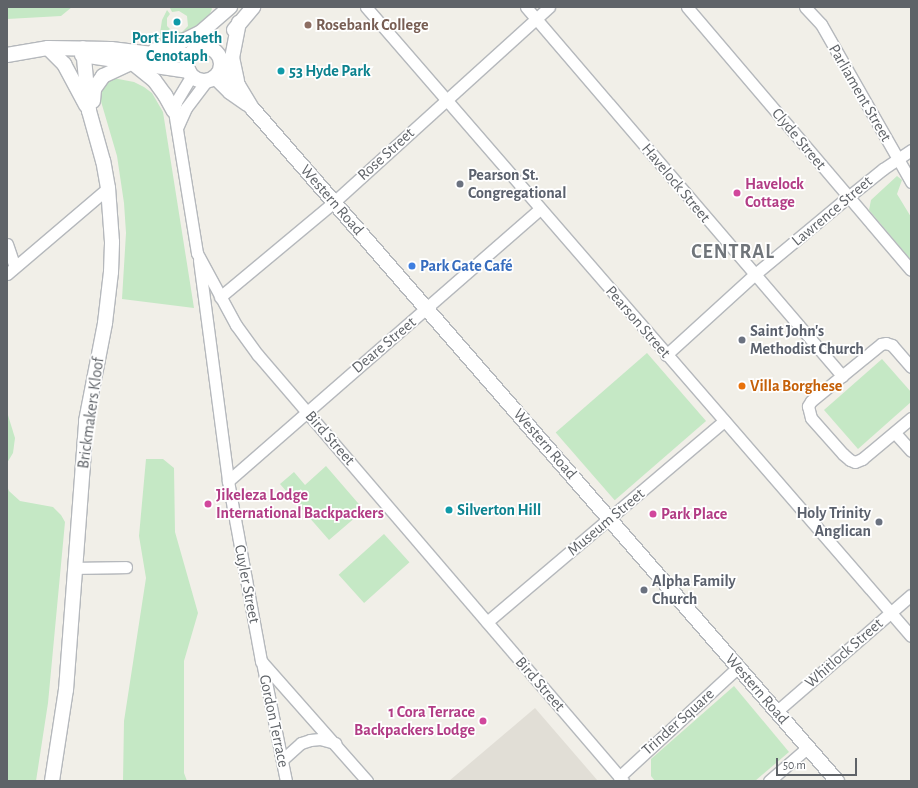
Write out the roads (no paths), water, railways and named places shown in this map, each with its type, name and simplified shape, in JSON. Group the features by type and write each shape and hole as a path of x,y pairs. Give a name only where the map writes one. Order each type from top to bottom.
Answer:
{"street":[{"path":"202,47 230,7"},
{"path":"145,53 187,40 200,33 230,7"},
{"path":"177,128 186,108 220,68 220,60 239,23 253,7"},
{"name":"Pearson Street","path":"366,7 911,636"},
{"name":"Havelock Street","path":"526,7 842,376"},
{"name":"Rose Street","path":"220,297 334,202 549,7"},
{"name":"Clyde Street","path":"687,7 911,270"},
{"name":"Parliament Street","path":"805,7 821,24 911,182"},
{"path":"238,85 232,58 239,23"},
{"path":"7,55 48,48 69,49 132,63 190,73 200,80 210,79"},
{"path":"48,48 64,64 89,111"},
{"path":"174,111 176,102 190,73 187,63 189,55 197,48 212,48 220,60"},
{"path":"83,52 111,49 145,53 189,55"},
{"name":"Brickmakers Kloof","path":"52,781 66,690 86,421 105,323 111,272 112,242 108,188 103,161 89,111 83,52"},
{"name":"Western Road","path":"220,60 252,108 837,781"},
{"path":"132,63 154,80 166,95 174,111"},
{"path":"94,130 93,99 94,90 97,83 103,76 132,63"},
{"name":"Western Road","path":"210,79 252,108"},
{"name":"Bird Street","path":"174,111 198,253 236,325 258,355 621,779"},
{"name":"Lawrence Street","path":"666,355 754,275 848,197 911,150"},
{"path":"11,271 108,188"},
{"name":"Deare Street","path":"228,481 306,411 427,309 540,209"},
{"path":"7,244 11,271"},
{"name":"Cuyler Street","path":"198,253 228,481 261,661"},
{"path":"911,367 892,345 884,343 878,345 808,406 811,418 843,454 850,460 858,461 895,433 911,418"},
{"name":"Museum Street","path":"487,622 610,520 724,421"},
{"path":"895,433 911,451"},
{"path":"76,568 126,567"},
{"name":"Whitlock Street","path":"777,712 911,595"},
{"path":"261,661 367,781"},
{"name":"Gordon Terrace","path":"261,661 286,781"},
{"name":"Trinder Square","path":"621,779 738,667"},
{"path":"282,760 301,743 310,740 320,739 335,743"},
{"path":"769,781 808,747"}],"place":[{"name":"Port Elizabeth Cenotaph","path":"177,22"},
{"name":"Rosebank College","path":"308,25"},
{"name":"53 Hyde Park","path":"281,71"},
{"name":"Pearson St. Congregational","path":"460,184"},
{"name":"Havelock Cottage","path":"737,193"},
{"name":"Park Gate Café","path":"412,266"},
{"name":"Saint John's Methodist Church","path":"742,340"},
{"name":"Villa Borghese","path":"742,386"},
{"name":"Jikeleza Lodge International Backpackers","path":"208,504"},
{"name":"Silverton Hill","path":"449,510"},
{"name":"Park Place","path":"653,514"},
{"name":"Holy Trinity Anglican","path":"879,522"},
{"name":"Alpha Family Church","path":"644,590"},
{"name":"1 Cora Terrace Backpackers Lodge","path":"483,721"}],"district":[{"name":"CENTRAL","path":"733,252"}]}
